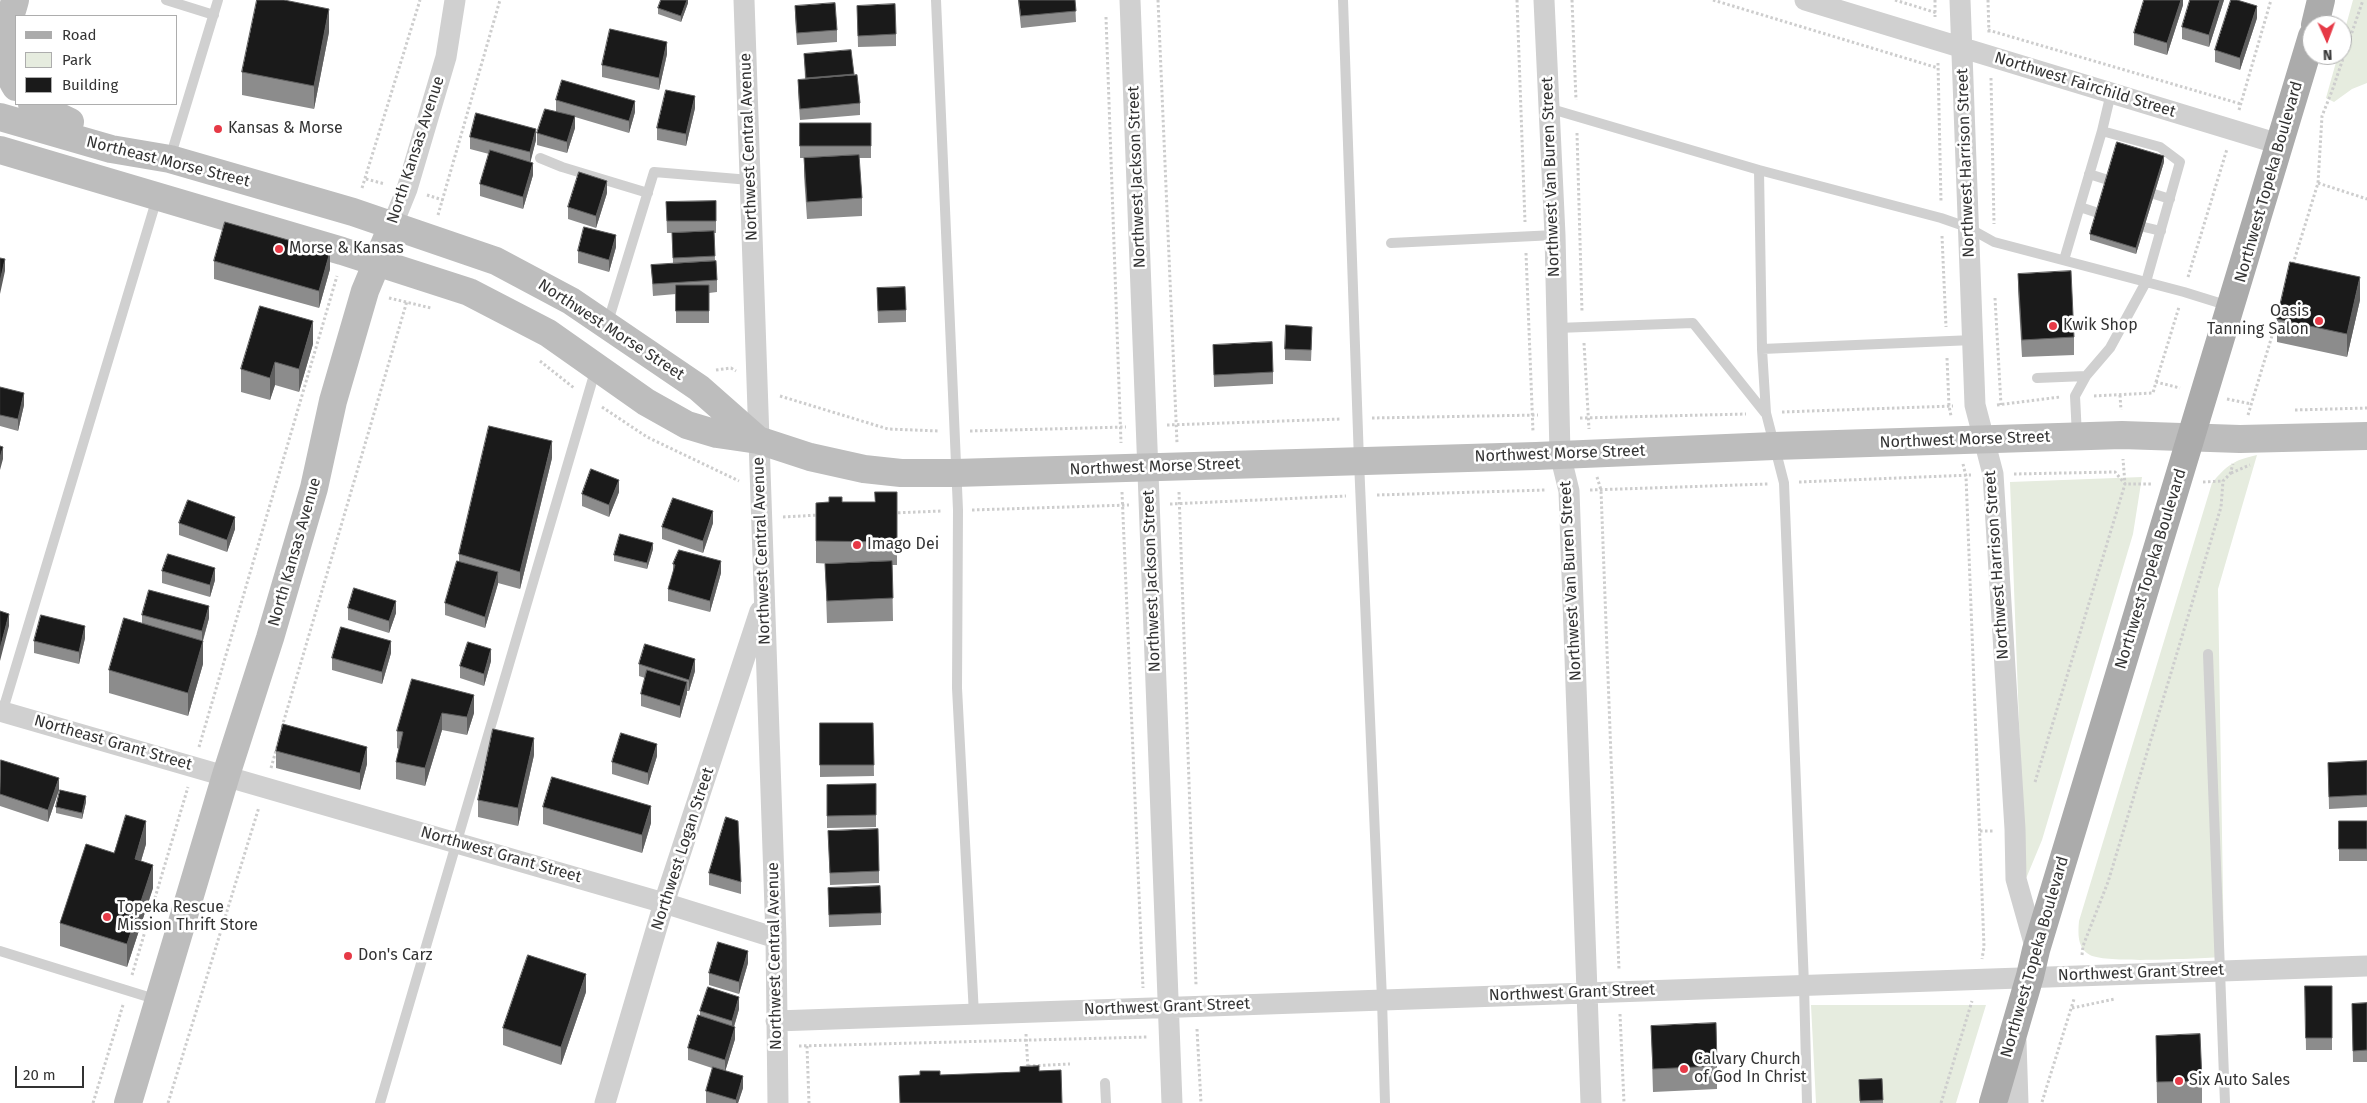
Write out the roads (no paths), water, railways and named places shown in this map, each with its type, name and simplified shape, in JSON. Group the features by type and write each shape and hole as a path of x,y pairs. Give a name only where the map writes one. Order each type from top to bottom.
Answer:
{"main road":[{"path":"15,0 7,27 7,51 15,83"},
{"path":"2317,15 2321,0"},
{"name":"Northwest Topeka Boulevard","path":"1992,1103 2036,950 2190,438 2232,307 2303,65"},
{"path":"34,105 54,116 170,159"},
{"name":"Northeast Morse Street","path":"0,117 111,149 170,159 353,212 392,226"},
{"name":"Northeast Morse Street","path":"0,150 377,262"},
{"name":"Northwest Morse Street","path":"392,226 431,237 496,261 571,301 699,388 758,440"},
{"name":"North Kansas Avenue","path":"128,1103 314,488 336,392 365,292 392,226"},
{"name":"Northwest Morse Street","path":"377,262 469,292 509,311 548,333 646,402 687,425 718,434 758,440 810,457 864,469 901,473 1359,461 2122,435 2240,439 2367,436"}],"street":[{"name":"North Kansas Avenue","path":"392,226 406,189 446,56 455,0"},
{"name":"Northwest Central Avenue","path":"744,0 776,938 778,1103"},
{"name":"Northwest Jackson Street","path":"1130,0 1146,426 1134,468 1169,1007 1172,1103"},
{"name":"Northwest Van Buren Street","path":"1544,0 1555,235 1560,454 1569,491 1588,992 1590,1103"},
{"name":"Northwest Fairchild Street","path":"1805,0 2279,144"},
{"name":"Northwest Harrison Street","path":"1960,10 1975,405 1993,474 2015,830 2016,879 2036,950"},
{"name":"Northwest Logan Street","path":"605,1103 664,902 765,597"},
{"name":"Northeast Grant Street","path":"1,715 226,775"},
{"name":"Northwest Grant Street","path":"226,775 664,902 776,938"},
{"name":"Northwest Grant Street","path":"776,1021 2030,976 2367,966"},
{"path":"2016,1023 2018,1103"}],"lane":[{"path":"166,0 214,15"},
{"path":"170,159 218,0"},
{"path":"936,0 953,431 958,510 958,688 974,1015"},
{"path":"1343,0 1357,418 1385,1103"},
{"path":"2064,260 2102,131 2111,93"},
{"path":"1548,108 1759,170 1941,218 1967,227 1994,242 2184,292 2232,307"},
{"path":"2077,437 2075,396 2086,376 2110,348 2146,282 2180,162 2160,147 2102,131"},
{"path":"540,158 562,167 648,193"},
{"path":"1759,170 1762,349 1766,413 1784,483 1807,1103"},
{"path":"607,326 654,172 750,180"},
{"path":"2089,174 2108,180"},
{"path":"2154,194 2170,199"},
{"path":"1,715 157,197"},
{"path":"2080,207 2098,213"},
{"path":"2144,227 2161,231"},
{"path":"1391,243 1555,235"},
{"path":"1556,328 1693,323 1766,413"},
{"path":"1762,349 1973,340"},
{"path":"380,1103 596,368"},
{"path":"2037,378 2086,376"},
{"path":"2208,654 2225,1103"},
{"path":"0,951 159,1000"},
{"path":"1105,1083 1106,1103"}],"place":[{"name":"Kansas & Morse","path":"218,129"},
{"name":"Morse & Kansas","path":"279,249"},
{"name":"Oasis Tanning Salon","path":"2319,321"},
{"name":"Kwik Shop","path":"2053,326"},
{"name":"Imago Dei","path":"857,545"},
{"name":"Topeka Rescue Mission Thrift Store","path":"107,917"},
{"name":"Don's Carz","path":"348,956"},
{"name":"Calvary Church of God In Christ","path":"1684,1069"},
{"name":"Six Auto Sales","path":"2179,1081"}]}
